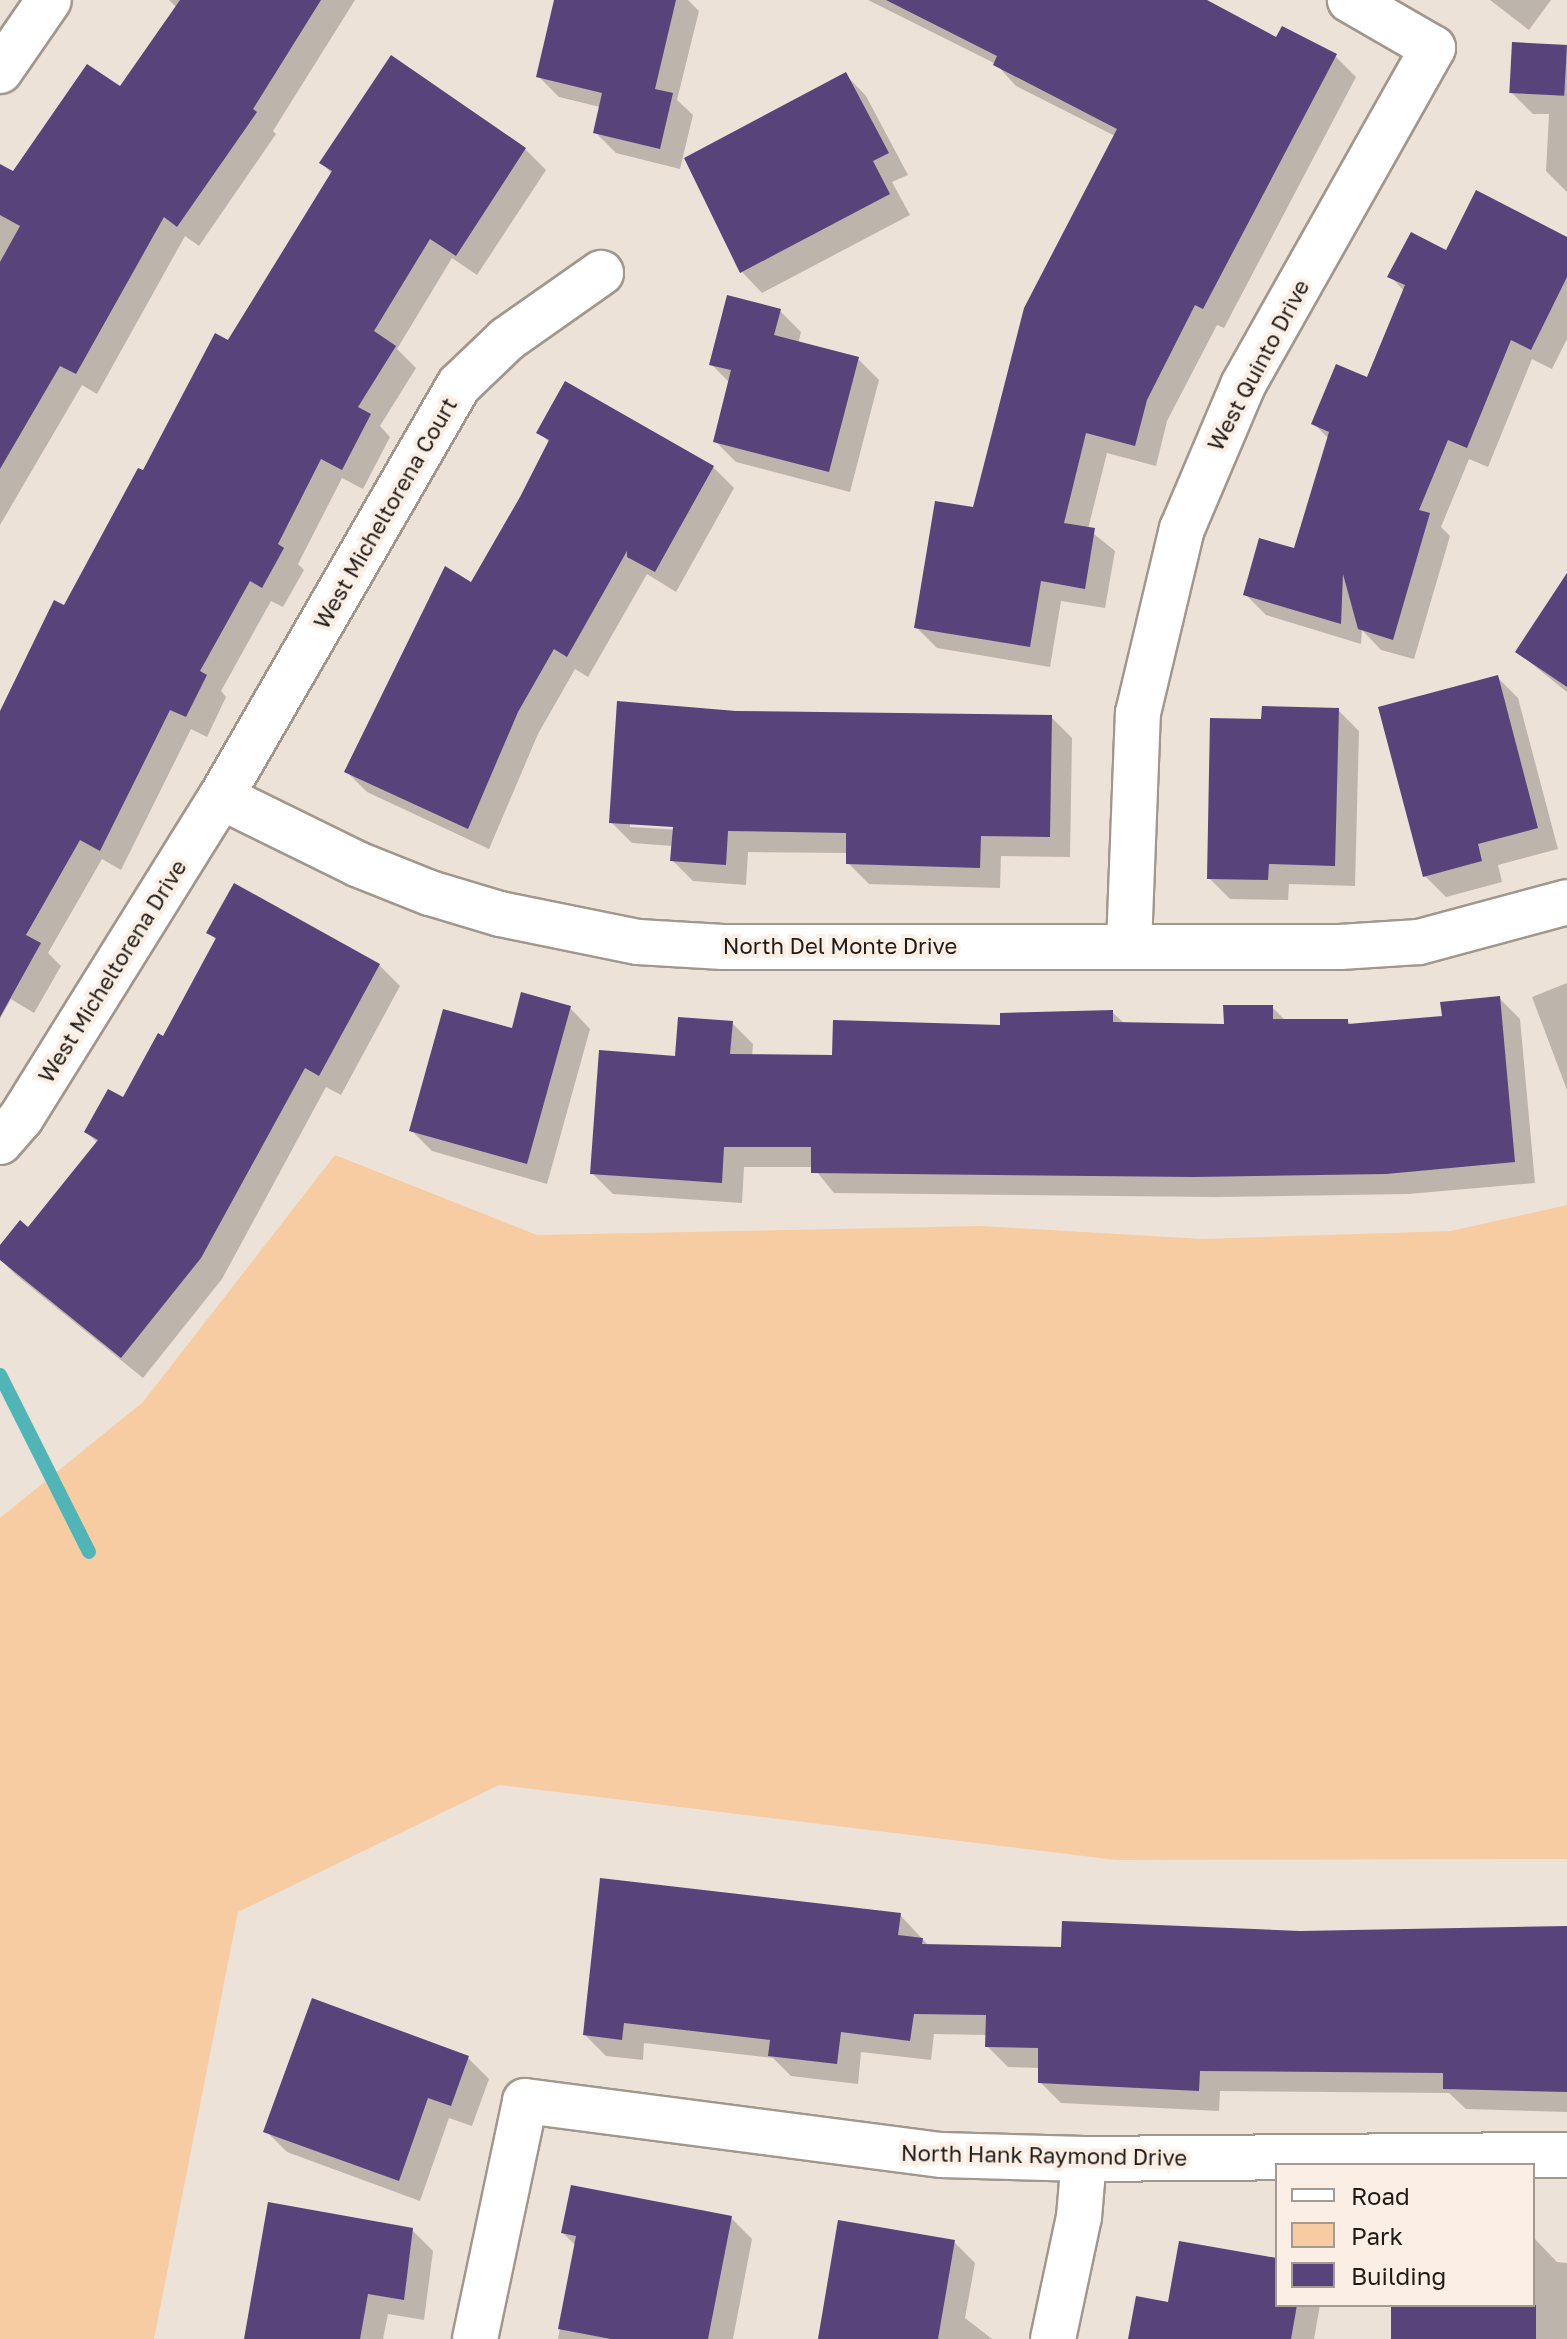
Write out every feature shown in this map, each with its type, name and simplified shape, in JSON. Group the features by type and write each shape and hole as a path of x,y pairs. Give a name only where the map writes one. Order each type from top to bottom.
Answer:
{"street":[{"path":"0,71 49,0"},
{"name":"West Quinto Drive","path":"1129,945 1138,713 1182,529 1243,385 1433,48 1350,0"},
{"name":"West Micheltorena Court","path":"221,797 459,385 507,339 601,273"},
{"name":"North Del Monte Drive","path":"221,797 357,864 430,893 500,914 638,942 723,947 1340,947 1419,942 1485,927 1567,902"},
{"name":"West Micheltorena Drive","path":"0,1142 21,1118 221,797"},
{"name":"North Hank Raymond Drive","path":"475,2339 525,2101 881,2151 1084,2159 1567,2155"},
{"path":"1053,2339 1079,2217 1084,2159"}],"green space":[{"path":"335,1155 537,1235 981,1226 1203,1239 1451,1231 1567,1205 1567,1859 1116,1860 499,1785 238,1912 154,2339 0,2339 0,1518 143,1402"}],"building":[{"path":"180,0 321,0 253,109 257,112 177,227 164,217 76,374 60,366 0,469 0,262 20,226 0,215 0,164 13,171 87,64 120,86"},
{"path":"554,0 676,0 655,89 673,93 660,149 593,133 602,93 536,77"},
{"path":"886,0 1207,0 1276,37 1282,26 1337,54 1203,309 1195,305 1147,400 1135,446 1086,433 1064,523 1095,528 1085,589 1041,581 1030,647 914,628 935,501 973,507 1024,308 1117,129 993,65 997,56"},
{"path":"1512,42 1567,45 1564,96 1509,93"},
{"path":"391,55 526,148 456,256 430,239 374,331 396,346 358,407 371,414 342,470 321,459 278,544 284,548 262,588 250,581 200,671 207,675 186,717 170,710 100,851 80,840 26,935 41,943 0,1017 0,711 54,600 64,605 138,468 143,470 215,333 228,340 332,171 319,163"},
{"path":"846,72 889,153 873,161 890,194 740,273 684,158"},
{"path":"1476,190 1567,237 1567,277 1531,350 1511,340 1467,448 1448,440 1419,510 1430,513 1393,640 1358,629 1343,574 1341,624 1243,595 1259,538 1294,548 1329,432 1311,424 1336,364 1367,377 1405,285 1387,277 1411,232 1446,250"},
{"path":"727,295 781,309 774,335 859,357 829,472 713,442 731,370 709,365"},
{"path":"565,381 714,466 655,572 627,557 627,551 567,657 554,649 518,712 468,829 344,772 445,566 471,582 520,497 549,440 536,433"},
{"path":"1567,573 1567,687 1515,652"},
{"path":"1498,675 1538,828 1478,844 1482,861 1423,877 1378,707"},
{"path":"617,701 736,711 1052,715 1050,837 981,836 980,868 846,864 846,833 728,831 726,865 670,861 673,827 609,823"},
{"path":"1262,706 1339,708 1335,866 1269,864 1268,880 1207,879 1210,718 1261,719"},
{"path":"234,883 380,964 319,1076 305,1068 201,1258 121,1358 0,1260 0,1245 20,1220 28,1227 98,1140 84,1132 108,1089 123,1097 158,1033 163,1036 216,938 206,933"},
{"path":"521,992 571,1006 527,1164 409,1131 443,1009 512,1028"},
{"path":"1500,996 1515,1162 1386,1174 1194,1177 811,1173 811,1147 724,1147 722,1183 590,1174 599,1050 675,1056 678,1017 733,1021 730,1054 832,1055 833,1020 1000,1025 1000,1013 1113,1010 1113,1022 1224,1024 1223,1005 1273,1005 1273,1019 1348,1019 1348,1024 1442,1016 1440,1002"},
{"path":"600,1878 901,1913 898,1935 923,1938 922,1944 1061,1947 1062,1921 1300,1931 1567,1926 1567,2092 1443,2089 1443,2073 1200,2071 1199,2091 1038,2083 1038,2048 985,2047 986,2015 914,2014 910,2041 841,2032 837,2064 768,2056 770,2040 624,2023 622,2040 583,2035"},
{"path":"312,1998 469,2056 451,2106 428,2098 399,2181 263,2132"},
{"path":"571,2185 732,2216 708,2339 611,2339 558,2329 576,2236 561,2233"},
{"path":"268,2202 413,2228 404,2300 368,2294 360,2339 244,2339"},
{"path":"838,2220 955,2240 938,2339 818,2339"},
{"path":"1179,2241 1275,2258 1275,2307 1297,2307 1291,2339 1128,2339 1136,2296 1168,2302"},
{"path":"1536,2305 1536,2339 1391,2339 1391,2307"}],"waterway":[{"path":"0,1375 89,1552"}]}
